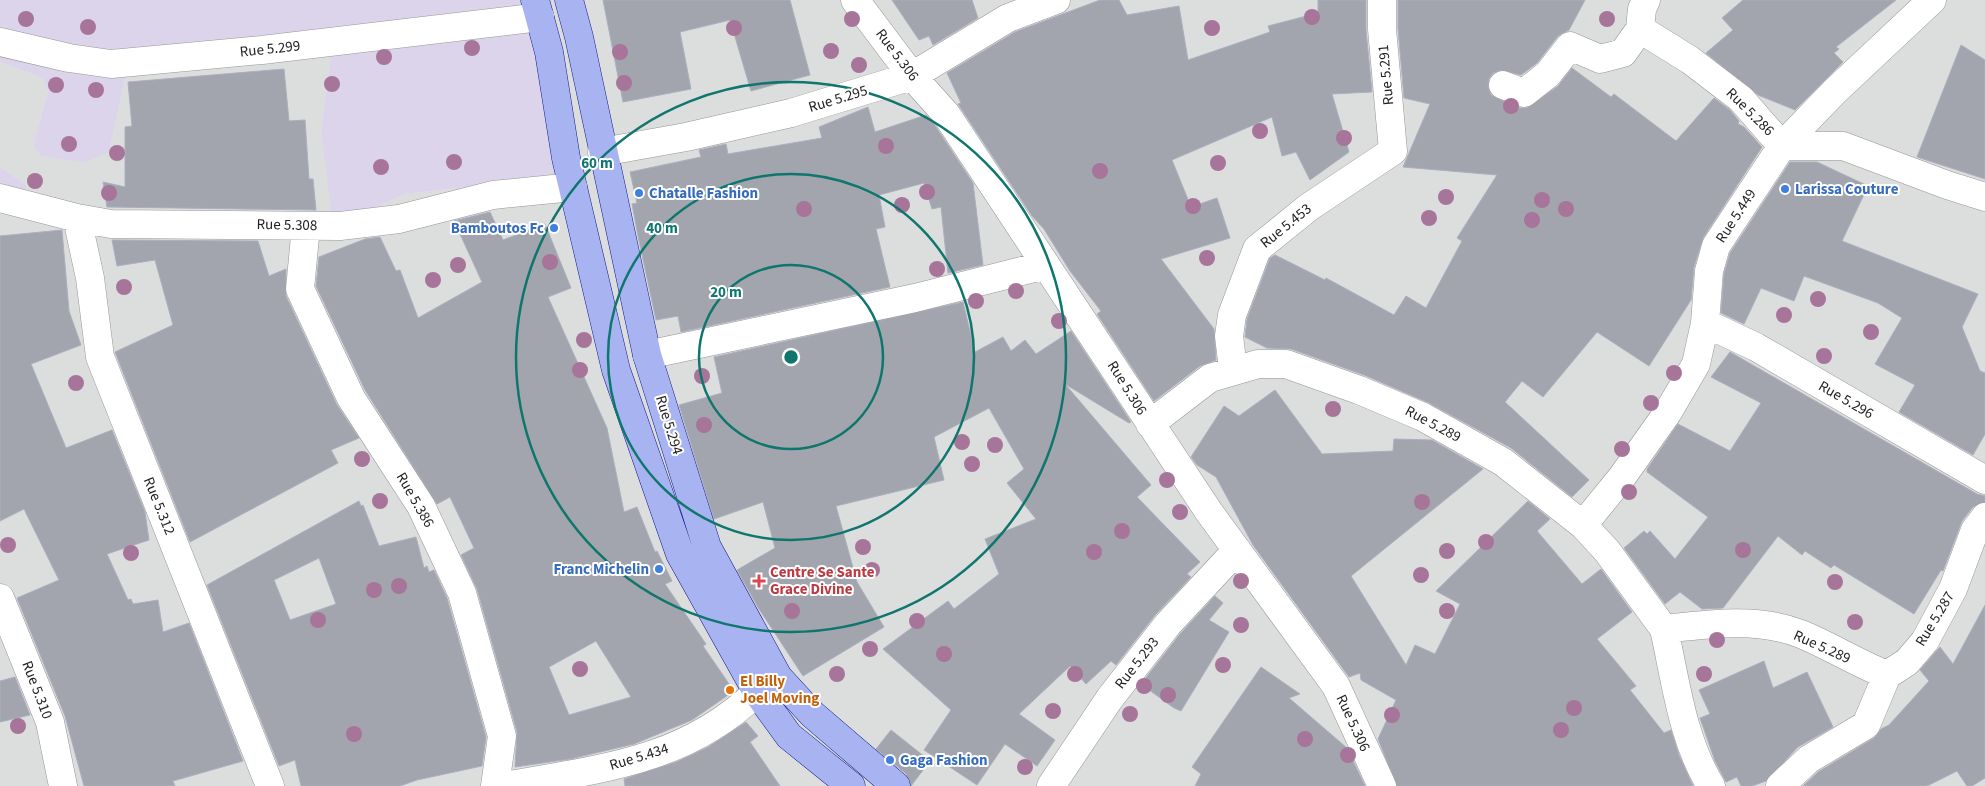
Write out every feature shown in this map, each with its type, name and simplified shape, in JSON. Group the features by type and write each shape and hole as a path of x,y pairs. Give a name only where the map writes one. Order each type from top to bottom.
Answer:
{"main road":[{"name":"Rue 5.294","path":"569,0 579,37 602,152 647,355 707,547 778,677 812,714 896,786"},
{"name":"Rue 5.294","path":"537,9 549,52 566,158 616,370 680,554 757,692 790,736 851,786"}],"street":[{"name":"Rue 5.306","path":"855,0 912,76 946,114 1150,424 1237,550 1336,686 1382,786"},
{"name":"Rue 5.295","path":"602,152 686,137 790,113 912,76 1008,18 1056,0"},
{"name":"Rue 5.291","path":"1382,0 1382,29 1393,151"},
{"path":"1503,85 1524,92 1548,74 1570,46 1600,59 1624,53 1640,29 1642,9 1646,0"},
{"name":"Rue 5.449","path":"1583,525 1622,477 1668,412 1696,364 1705,323 1709,271 1716,246 1782,146 1834,92 1932,0"},
{"name":"Rue 5.299","path":"0,42 69,58 120,64 262,50 537,9"},
{"name":"Rue 5.286","path":"1640,29 1690,60 1741,99 1782,146 1843,146 1947,186 1985,197"},
{"name":"Rue 5.453","path":"1233,369 1229,336 1232,315 1257,249 1309,207 1393,151"},
{"name":"Rue 5.308","path":"0,198 77,218 111,224 340,226 399,219 493,195 573,187"},
{"name":"Rue 5.312","path":"77,218 90,278 100,357 270,786"},
{"name":"Rue 5.386","path":"306,226 300,289 351,398 421,506 462,593 502,736 494,786"},
{"path":"647,355 915,298 1046,265"},
{"name":"Rue 5.296","path":"1705,323 1756,347 1985,480"},
{"name":"Rue 5.289","path":"1150,424 1210,378 1233,369 1258,364 1286,364 1360,390 1422,417 1503,462 1583,525 1607,551 1664,629 1684,720 1700,767 1712,786"},
{"name":"Rue 5.287","path":"1887,675 1906,662 1925,641 1953,589 1975,530 1985,517"},
{"name":"Rue 5.293","path":"1051,786 1110,698 1168,624 1237,550"},
{"name":"Rue 5.310","path":"0,598 50,722 63,786"},
{"name":"Rue 5.289","path":"1664,629 1724,623 1758,624 1799,634 1887,675"},
{"path":"1780,786 1809,759 1866,725 1887,675"},
{"name":"Rue 5.434","path":"504,786 614,776 705,733 734,714 757,692"}],"shaded area":[{"path":"0,0 528,0 571,160 549,178 404,194 362,214 332,217 321,130 331,57 291,42 143,58 125,78 109,152 84,162 41,156 33,145 48,92 43,78 0,62"},
{"path":"528,0 1985,0 1985,786 0,786 0,201 25,184 0,167 0,62 43,78 48,92 33,145 109,152 125,78 143,58 291,42 331,57 321,130 362,214 404,194 549,178"},
{"path":"0,167 25,184 29,197 11,217 0,201"}],"building":[{"path":"603,0 790,0 810,75 751,91 730,20 680,32 691,89 623,102"},
{"path":"892,0 972,0 978,18 933,45 929,36 919,40"},
{"path":"1100,0 1119,0 1127,15 1179,6 1188,60 1270,32 1268,26 1318,13 1318,0 1366,0 1366,30 1372,92 1332,94 1349,152 1310,180 1296,152 1282,156 1272,117 1172,160 1191,207 1217,198 1230,238 1161,259 1214,329 1216,360 1200,366 1154,401 1097,314 1101,311 1070,271 1044,229 1032,216 958,104 961,103 947,73 1015,32"},
{"path":"1398,0 1585,0 1569,30 1558,36 1537,63 1521,75 1501,70 1493,73 1489,79 1488,87 1491,95 1518,108 1527,108 1558,86 1572,68 1611,97 1614,94 1676,141 1714,98 1730,110 1739,121 1738,124 1744,127 1762,147 1703,238 1694,267 1691,300 1649,366 1597,332 1543,397 1522,381 1505,402 1589,480 1572,497 1511,448 1429,403 1364,375 1291,349 1267,348 1245,337 1247,319 1270,258 1275,255 1325,280 1326,278 1394,315 1406,296 1426,308 1462,241 1457,238 1497,175 1403,167 1430,104 1404,98 1398,28"},
{"path":"1743,0 1896,0 1836,47 1839,49 1834,53 1843,62 1795,110 1758,95 1706,53 1733,30 1722,18"},
{"path":"1961,45 1985,60 1985,179 1917,157"},
{"path":"284,69 289,121 305,120 309,179 313,179 316,210 107,207 103,182 125,187 125,127 132,126 128,82"},
{"path":"868,107 875,132 926,115 934,124 973,183 983,265 948,273 941,207 932,209 924,183 879,195 885,227 876,229 890,287 681,332 678,316 656,320 632,204 637,203 630,172 701,157 699,150 726,144 728,154 822,138 819,127"},
{"path":"1790,162 1817,162 1868,186 1842,241 1978,294 1962,327 1980,371 1985,373 1985,434 1973,455 1899,412 1915,385 1875,364 1902,318 1878,303 1804,276 1794,301 1761,288 1744,324 1721,313 1724,274 1730,253"},
{"path":"490,212 503,240 545,224 571,288 548,297 607,428 624,512 637,507 655,552 657,551 672,581 665,584 706,644 703,646 734,691 692,720 634,744 570,759 515,767 517,732 477,589 461,555 474,548 450,497 437,504 365,390 316,286 319,257 365,239 380,237 396,271 400,270 418,318 482,282 454,221","holes":["596,641 631,697 569,715 549,667"]},
{"path":"62,230 69,311 81,345 31,364 66,448 112,430 145,512 149,540 107,554 128,600 131,599 133,604 158,600 163,632 189,623 243,761 173,781 175,786 84,786 65,716 17,598 59,580 24,509 0,521 0,236"},
{"path":"112,240 258,241 269,276 286,269 286,296 337,405 359,438 331,450 338,463 190,542 115,352 173,325 155,260 117,266"},
{"path":"963,302 975,352 1003,337 1011,351 1025,340 1036,354 1071,331 1131,422 1129,423 1065,384 1151,485 1137,497 1200,562 1187,574 1191,577 1156,614 1116,665 1111,661 1086,684 1070,666 1019,714 1055,740 1037,766 1005,744 977,785 924,750 951,710 883,649 948,601 954,609 999,574 985,539 1036,519 1007,483 1024,469 989,408 934,437 944,480 836,506 857,582 884,627 803,676 759,609 737,570 775,548 763,502 714,519 679,405 722,393 714,357"},
{"path":"1730,352 1977,494 1985,496 1985,502 1973,507 1962,521 1943,571 1941,570 1914,614 1834,565 1831,568 1805,551 1802,555 1778,536 1723,608 1702,609 1680,592 1665,604 1624,548 1644,531 1647,534 1650,531 1675,559 1708,517 1647,472 1647,469 1678,424 1730,451 1761,403 1711,377"},
{"path":"1275,390 1322,454 1393,451 1394,439 1432,440 1483,469 1351,576 1406,665 1415,645 1435,654 1460,604 1436,591 1528,501 1550,519 1537,531 1582,584 1601,569 1632,612 1597,639 1636,686 1630,690 1664,733 1671,730 1679,755 1693,786 1397,786 1378,739 1396,700 1361,680 1360,673 1349,677 1253,545 1216,477 1197,465 1191,457 1224,406 1239,416"},
{"path":"359,501 361,506 363,505 379,546 416,537 424,568 427,566 429,572 434,570 447,598 486,737 482,766 417,780 400,786 301,786 295,760 279,766 207,585","holes":["319,558 336,604 290,620 274,580"]},
{"path":"1215,596 1223,603 1209,620 1229,632 1181,711 1141,684 1180,634"},
{"path":"1985,605 1985,778 1972,786 1967,786 1957,771 1927,786 1803,786 1818,772 1874,738 1881,729 1889,725 1929,681 1920,670 1940,647 1953,664"},
{"path":"1764,661 1773,688 1807,672 1833,727 1798,747 1766,781 1752,786 1741,786 1737,777 1726,782 1715,761 1700,718 1710,714 1699,690"},
{"path":"1261,667 1300,694 1289,698 1347,748 1365,786 1195,786 1201,774 1192,767"},
{"path":"15,677 30,715 0,722 0,681"},
{"path":"746,722 758,736 750,742 780,786 625,786 624,779 676,762 708,747"},
{"path":"891,730 930,761 911,786 906,774 876,749"}],"place":[{"name":"Larissa Couture","path":"1785,189"},
{"name":"Chatalle Fashion","path":"639,193"},
{"name":"Bamboutos Fc","path":"554,228"},
{"name":"Franc Michelin","path":"659,569"},
{"name":"Centre Se Sante Grace Divine","path":"759,581"},
{"name":"El Billy Joel Moving","path":"730,690"},
{"name":"Gaga Fashion","path":"890,760"}]}
